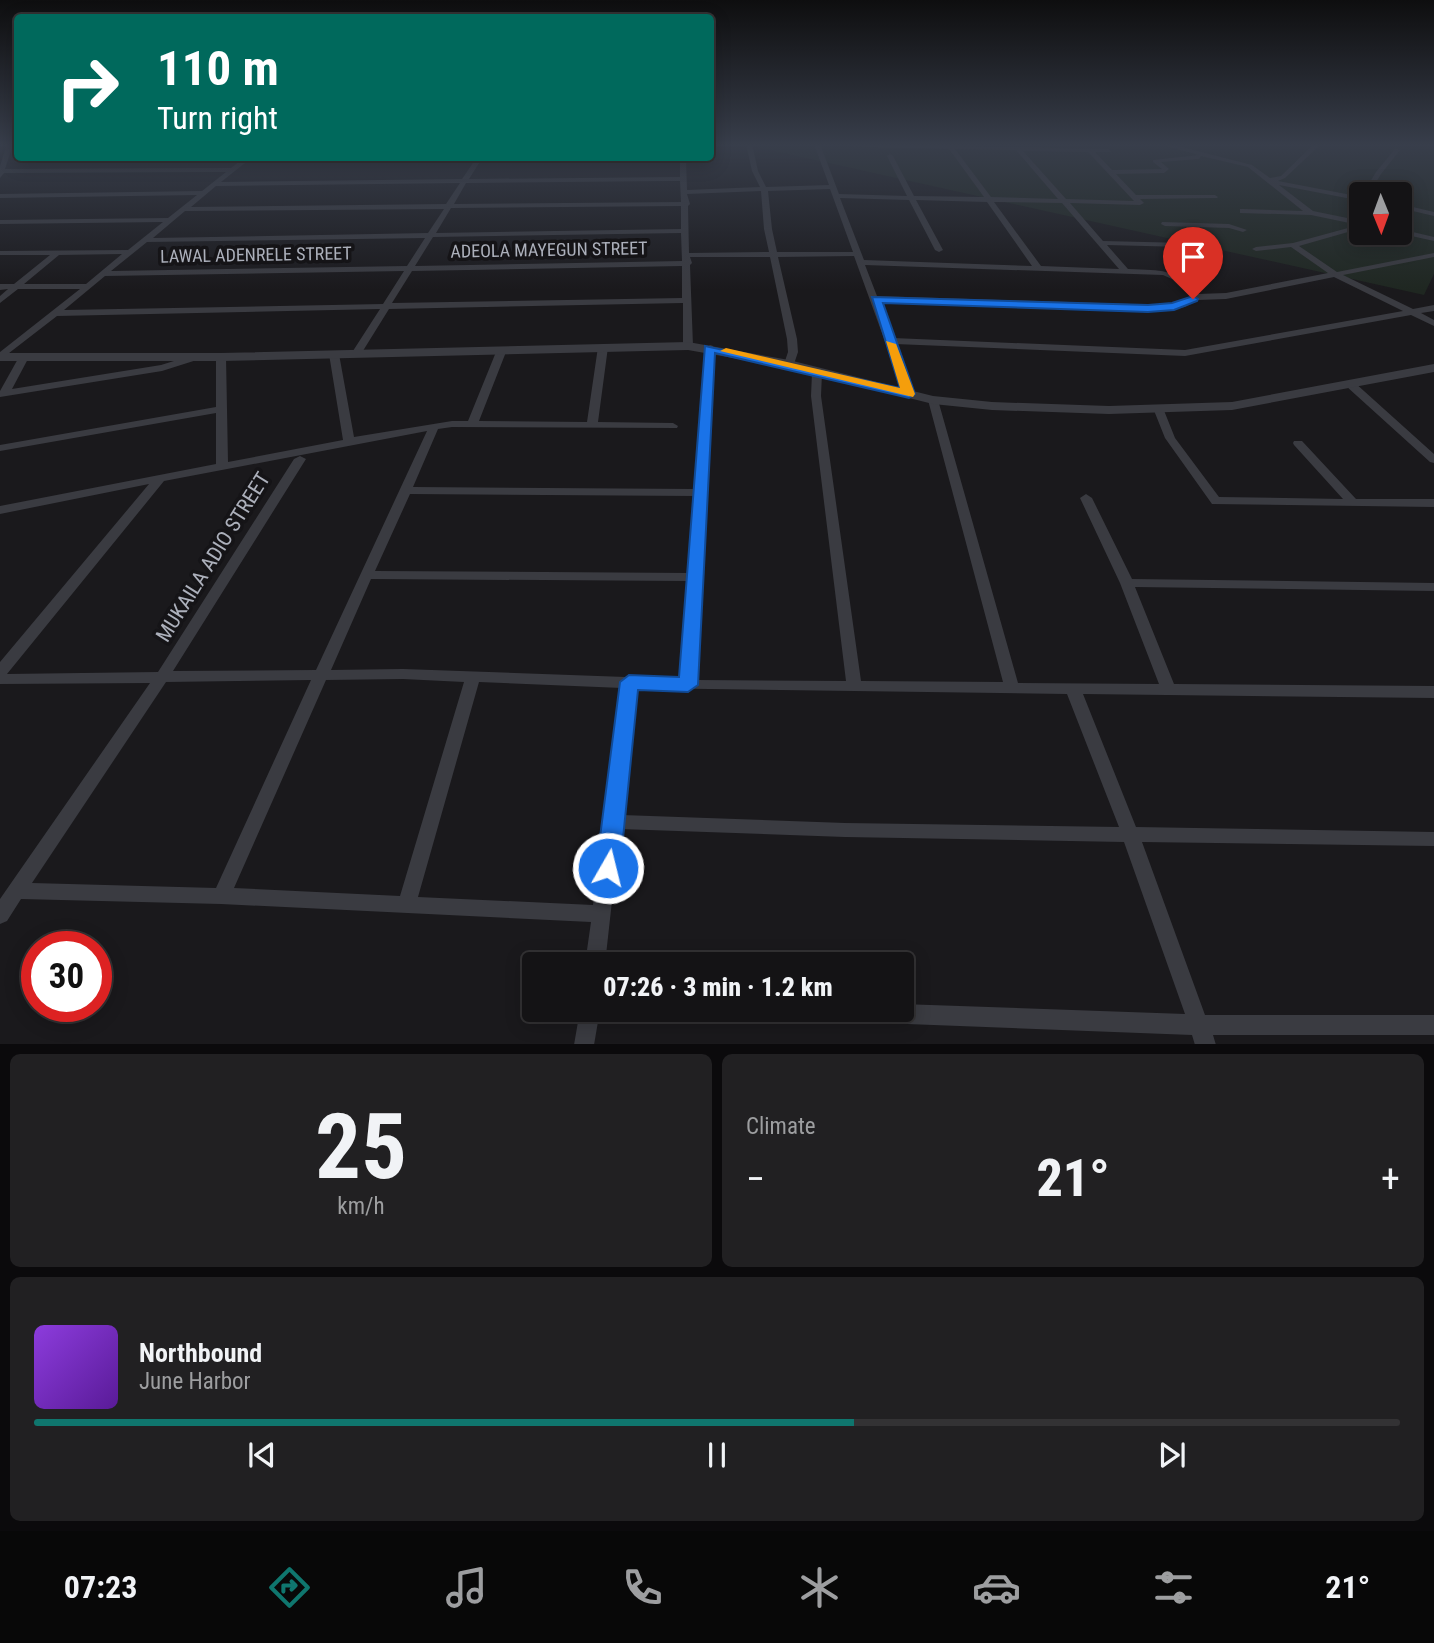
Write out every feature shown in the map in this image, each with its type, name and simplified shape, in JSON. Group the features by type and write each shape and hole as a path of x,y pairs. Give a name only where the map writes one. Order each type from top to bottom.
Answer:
{"street":[{"path":"0,196 203,193"},
{"path":"0,357 203,193"},
{"path":"356,354 458,193"},
{"path":"687,193 688,346"},
{"path":"765,193 792,339 793,352 789,364"},
{"path":"835,193 909,394"},
{"path":"908,193 939,250"},
{"path":"983,193 1038,268"},
{"path":"1059,193 1126,272"},
{"path":"837,196 1140,202 1132,193"},
{"path":"1287,193 1311,213"},
{"path":"1137,197 1215,197"},
{"path":"185,209 686,204"},
{"path":"1412,209 1434,214"},
{"path":"1243,211 1311,213 1349,222"},
{"path":"0,222 170,220"},
{"path":"1102,243 1184,245 1165,225 1229,226 1243,230"},
{"path":"1256,249 1293,245 1349,229"},
{"path":"147,240 686,231"},
{"path":"1412,234 1434,239"},
{"path":"1293,245 1336,275 1434,323"},
{"path":"0,253 130,252"},
{"path":"0,300 12,287 57,253"},
{"path":"774,254 1170,275 1196,297"},
{"name":"ADEOLA MAYEGUN STREET","path":"410,269 774,254"},
{"path":"876,299 1148,309 1182,304 1196,297 1226,296 1434,255"},
{"name":"LAWAL ADENRELE STREET","path":"104,274 410,269"},
{"path":"0,287 88,286"},
{"path":"55,313 688,300"},
{"path":"889,341 1185,353 1434,308"},
{"path":"0,357 221,357 688,346 789,364 933,400 1045,408 1232,406 1434,368"},
{"path":"592,426 603,347"},
{"path":"688,685 710,348"},
{"path":"473,422 501,352"},
{"path":"334,354 349,441"},
{"path":"2,393 162,368 200,356"},
{"path":"2,393 24,357"},
{"path":"221,357 222,467"},
{"path":"817,373 816,396 854,687"},
{"path":"1350,384 1434,460"},
{"path":"933,400 1012,688"},
{"path":"1158,408 1170,438 1216,501 1434,503"},
{"path":"0,448 221,409"},
{"path":"2,511 349,441 473,422 673,426"},
{"path":"221,897 408,490 434,427"},
{"path":"1298,443 1353,502"},
{"name":"MUKAILA ADIO STREET","path":"162,677 300,459"},
{"path":"0,672 160,479"},
{"path":"408,490 700,493"},
{"path":"1086,498 1127,583 1168,688"},
{"path":"369,575 694,577"},
{"path":"1127,583 1434,587"},
{"path":"0,679 322,674 688,685 1434,692"},
{"path":"0,915 162,677"},
{"path":"406,906 473,677"},
{"path":"597,952 615,822 629,682"},
{"path":"1073,689 1130,833 1206,1044"},
{"path":"615,822 845,830 1434,839"},
{"path":"16,891 601,914"},
{"path":"914,1014 1199,1025 1434,1025"},
{"path":"584,1044 588,1022"}],"shaded area":[{"path":"963,193 1349,193 1349,245 1412,245 1412,193 1434,193 1434,274 1424,295"}],"slow traffic":[{"path":"726,351 909,394 890,344"}],"route":[{"path":"608,868 629,682 688,685 702,428 710,348 789,364 909,394 876,299 1148,309 1163,309 1193,299"}]}
